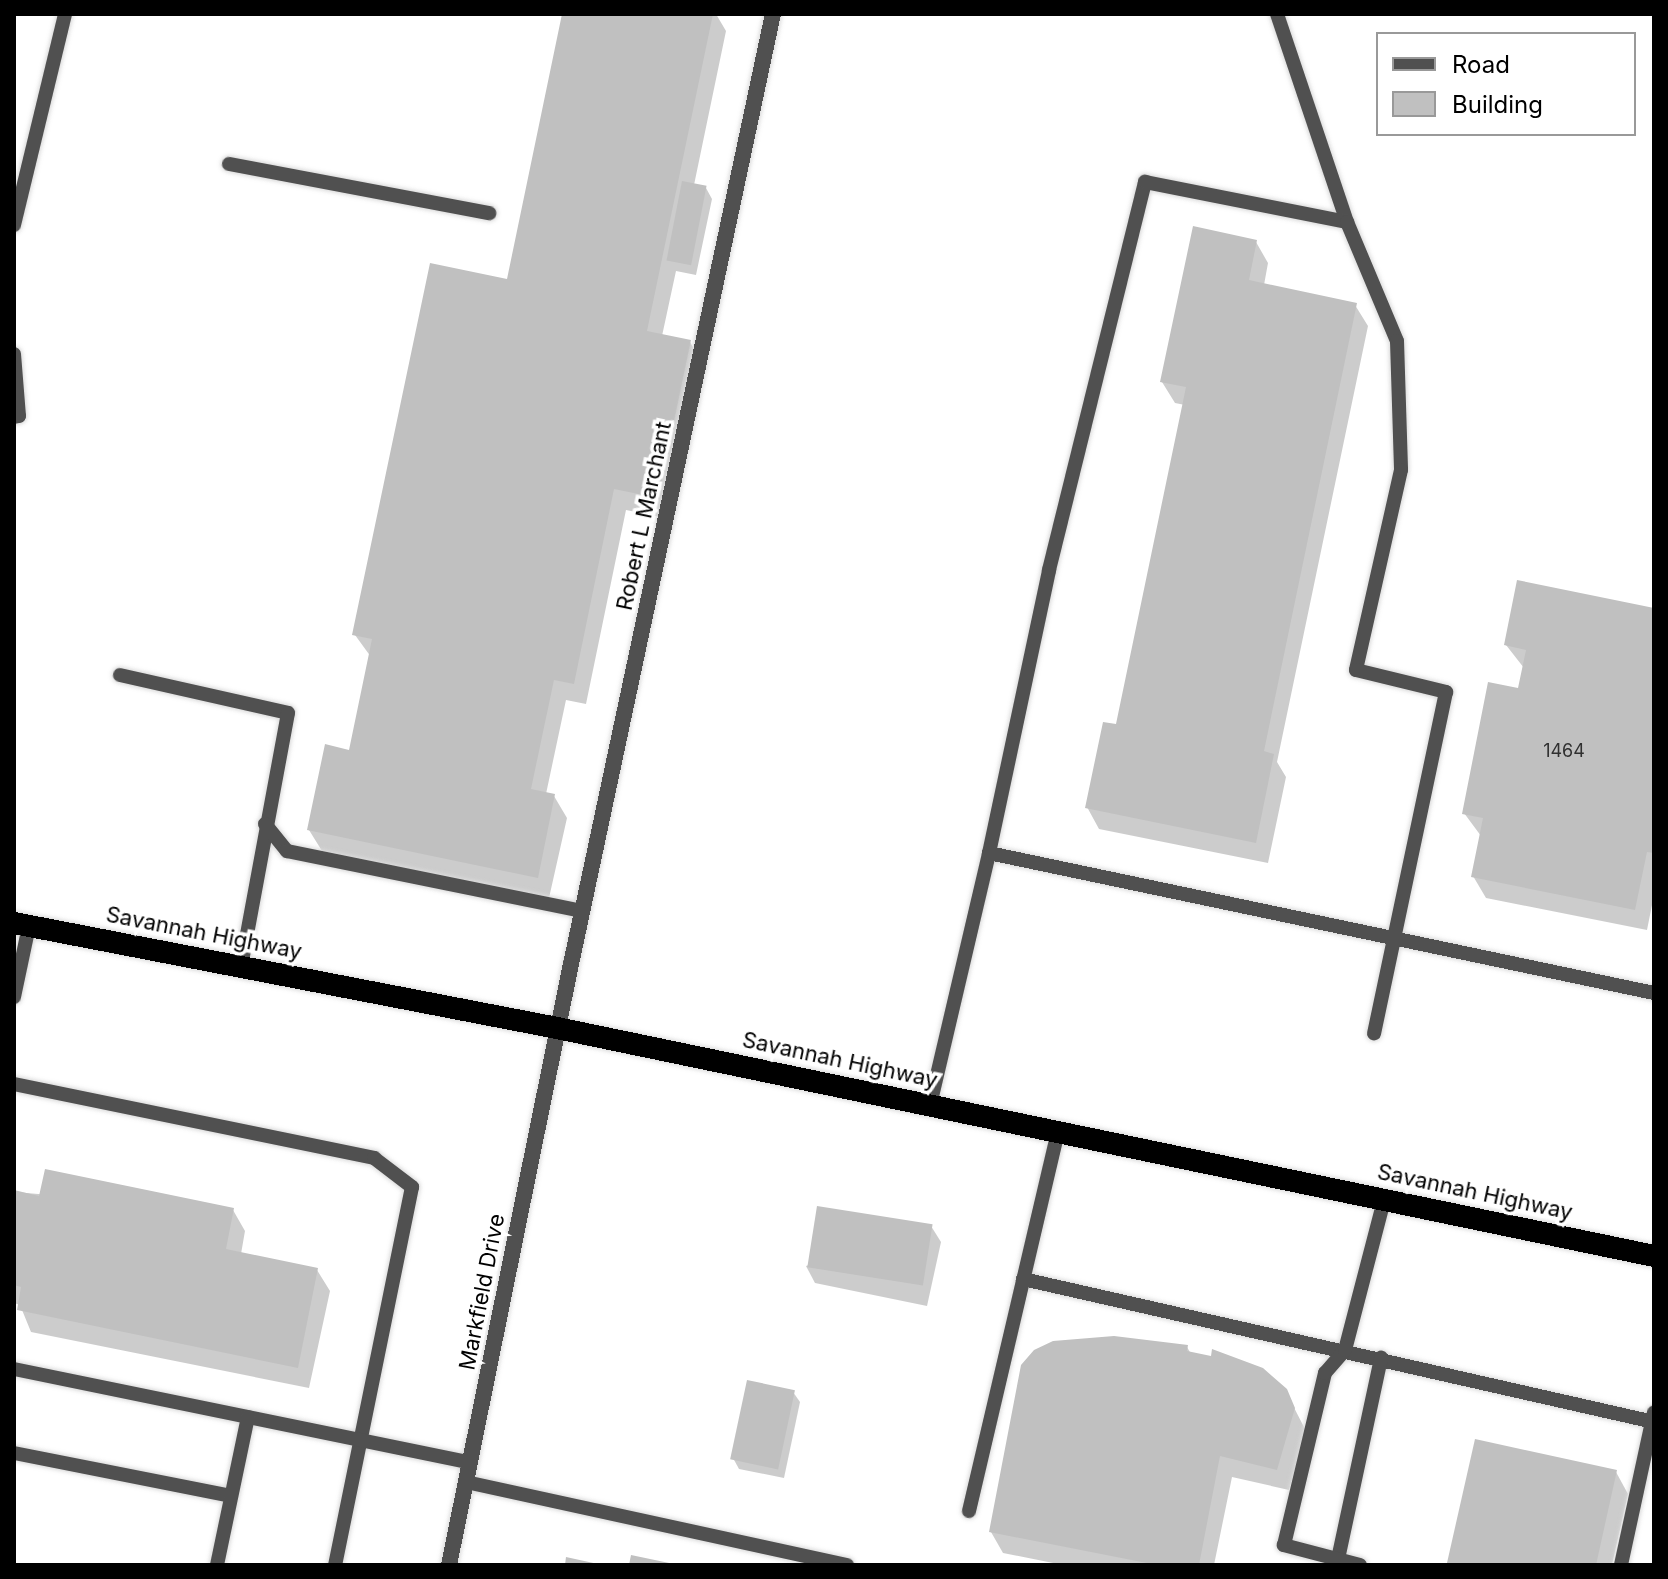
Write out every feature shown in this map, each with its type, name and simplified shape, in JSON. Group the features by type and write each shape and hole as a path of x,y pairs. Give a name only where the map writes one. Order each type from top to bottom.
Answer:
{"highway":[{"name":"Savannah Highway","path":"21,925 557,1028 1654,1256"}],"street":[{"name":"Robert L Marchant","path":"557,1028 773,14"},
{"name":"Markfield Drive","path":"449,1565 557,1028"}],"lane":[{"path":"14,225 65,14"},
{"path":"1277,14 1347,222 1397,341 1401,456 1356,670 1446,692 1374,1034"},
{"path":"229,164 489,213"},
{"path":"930,1105 989,853 1049,570 1145,182 1347,222"},
{"path":"14,354 19,416 14,417"},
{"path":"120,675 288,713 241,966"},
{"path":"265,824 287,851 582,911"},
{"path":"989,853 1654,993"},
{"path":"14,997 21,925"},
{"path":"14,1084 374,1158 412,1187 335,1565"},
{"path":"969,1511 1058,1132"},
{"path":"1360,1565 1284,1545 1325,1373 1345,1350 1384,1200"},
{"path":"1023,1279 1653,1418 1621,1565"},
{"path":"1338,1559 1381,1358"},
{"path":"14,1369 470,1463"},
{"path":"217,1565 248,1417"},
{"path":"14,1453 231,1496"},
{"path":"466,1482 847,1565"}],"building":[{"path":"562,14 713,14 647,331 691,340 658,498 614,489 574,684 554,680 531,789 555,794 538,878 307,830 325,744 349,750 372,639 352,635 430,263 507,279"},
{"path":"682,181 707,186 691,265 667,261"},
{"path":"1193,226 1257,240 1249,280 1357,303 1264,751 1274,754 1256,843 1085,808 1103,722 1116,724 1186,387 1160,382"},
{"path":"1517,580 1654,608 1654,853 1647,852 1635,910 1471,877 1483,818 1462,814 1488,682 1518,688 1526,650 1504,645"},
{"path":"45,1169 234,1208 226,1249 318,1268 298,1368 17,1310 21,1287 14,1285 14,1190 39,1196"},
{"path":"817,1206 933,1224 923,1286 807,1267"},
{"path":"1114,1336 1188,1345 1187,1351 1211,1356 1212,1349 1263,1368 1287,1389 1295,1408 1277,1470 1220,1456 1199,1565 1157,1565 989,1532 1021,1365 1034,1350 1053,1341"},
{"path":"747,1380 795,1390 778,1469 730,1459"},
{"path":"1475,1439 1617,1470 1596,1565 1447,1563"},
{"path":"631,1555 674,1564 674,1565 629,1565"},
{"path":"566,1557 598,1564 598,1565 565,1565"}]}
